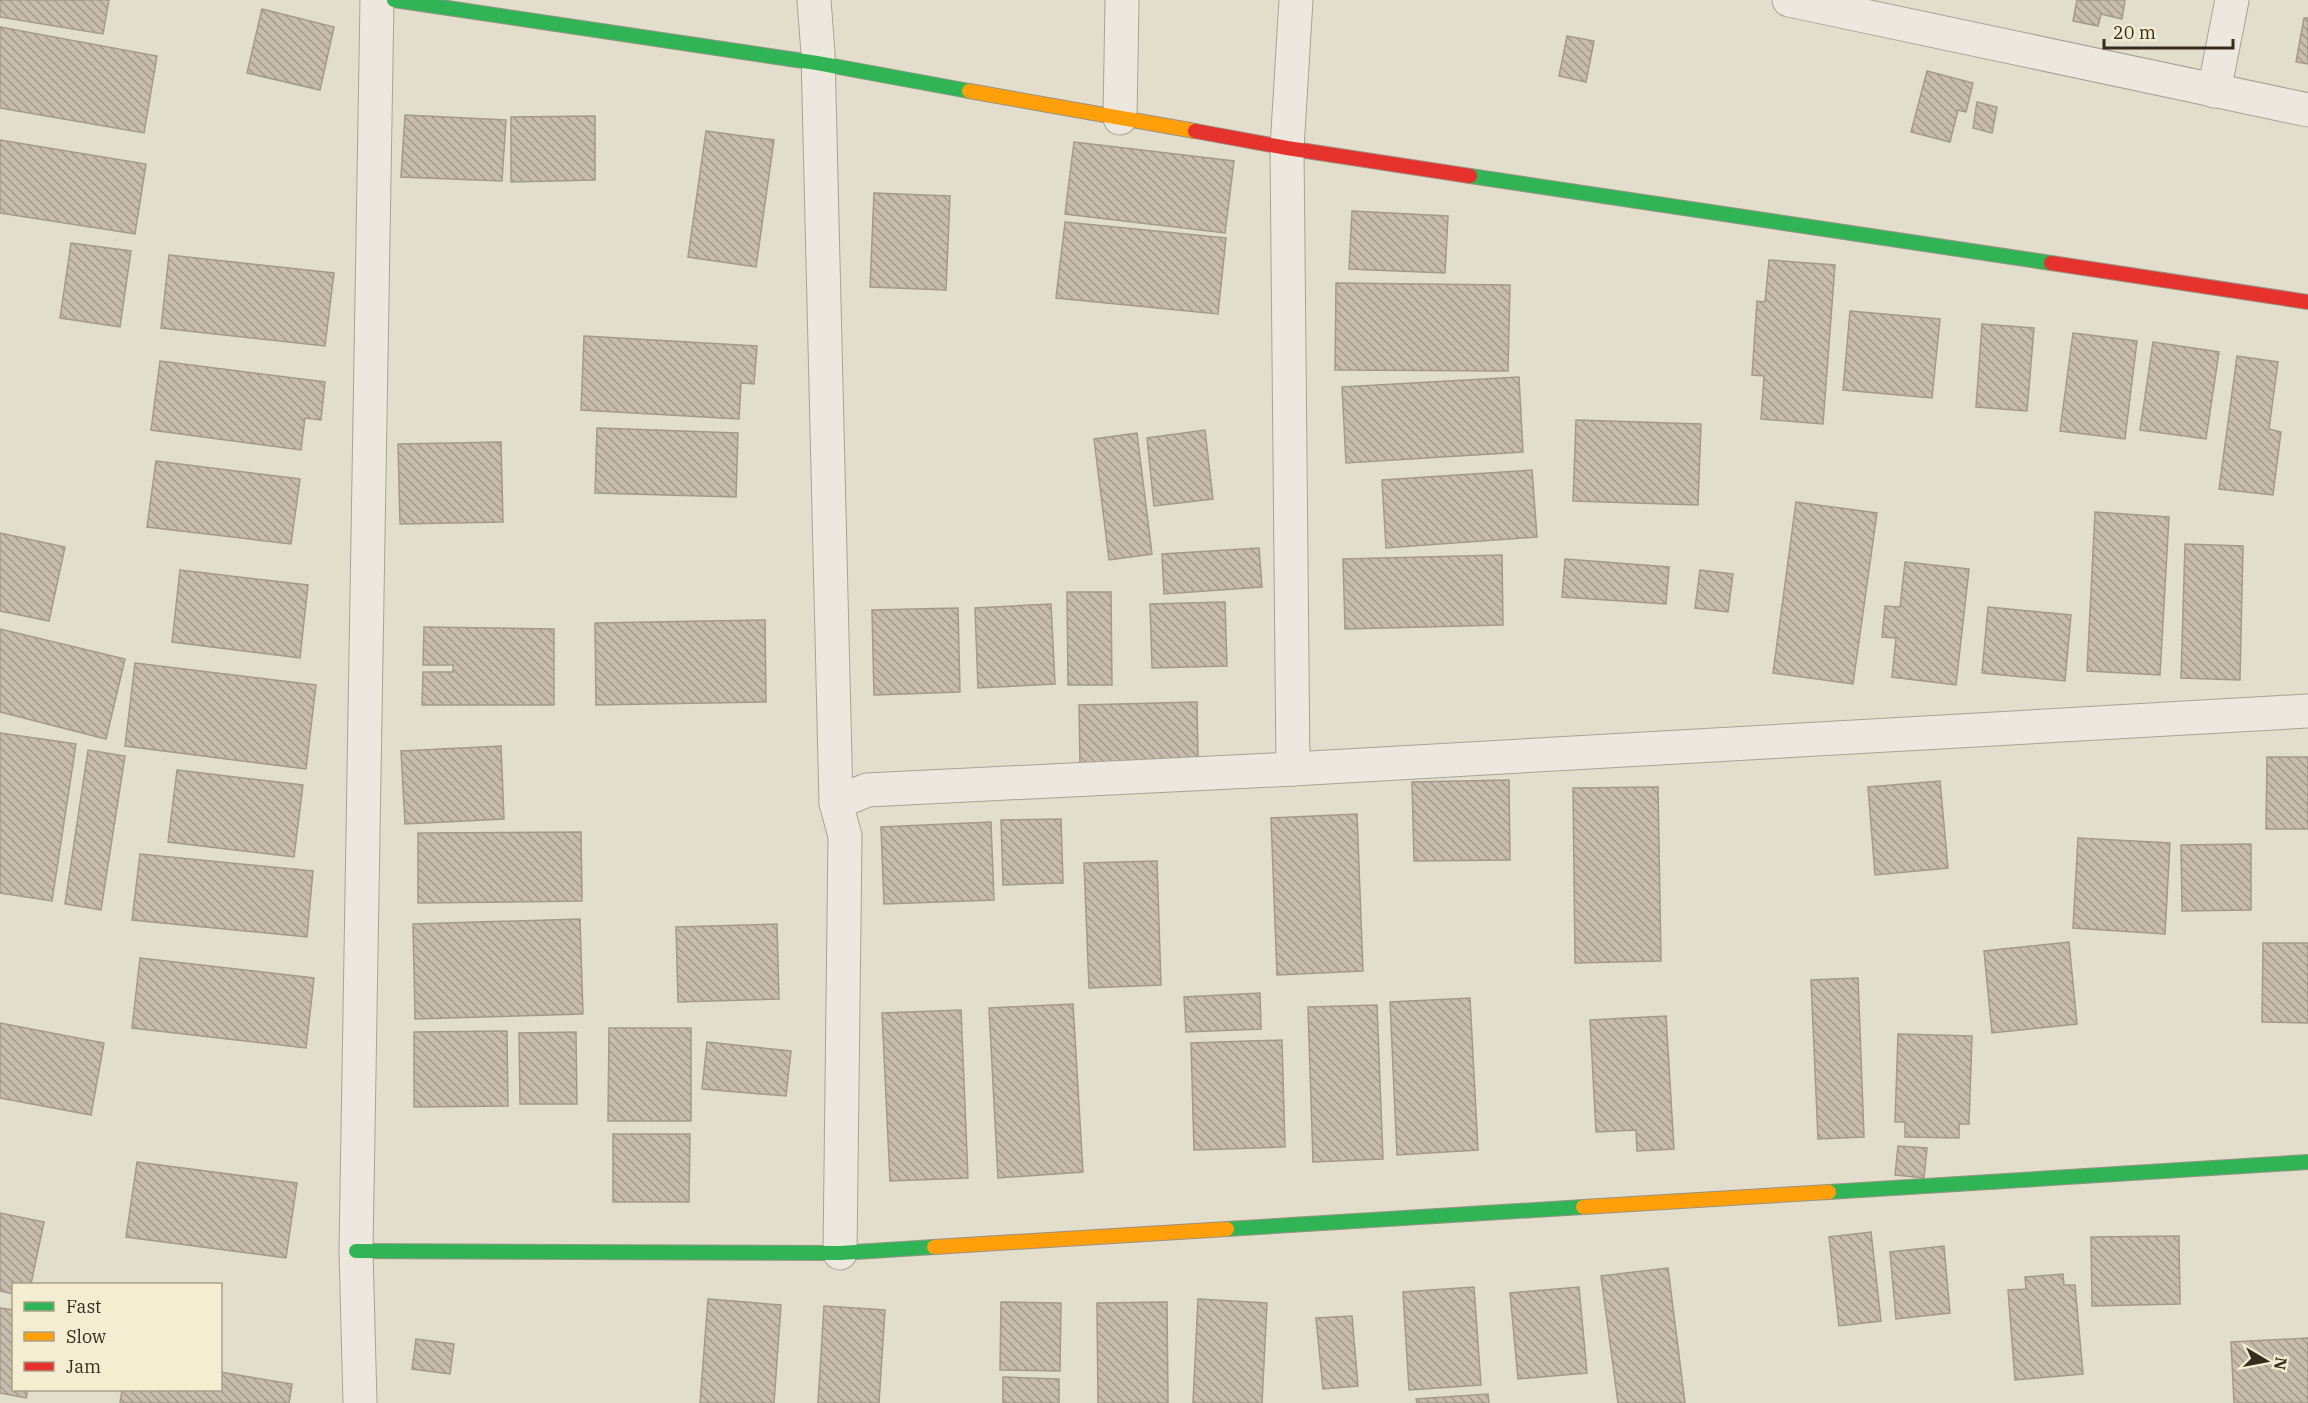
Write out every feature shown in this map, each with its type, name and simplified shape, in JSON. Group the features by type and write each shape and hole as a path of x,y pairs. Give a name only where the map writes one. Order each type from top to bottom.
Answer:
{"street":[{"path":"360,1403 356,1251 377,0"},
{"path":"394,0 817,63 1287,148 2308,302"},
{"path":"814,0 836,804 845,836 840,1253"},
{"path":"1120,118 1122,0"},
{"path":"1293,769 1287,148 1296,0"},
{"path":"1789,0 2308,110"},
{"path":"2214,91 2232,0"},
{"path":"836,804 867,790 1293,769 2308,711"},
{"path":"356,1251 840,1253 2308,1162"}],"building":[{"path":"0,0 109,0 103,34 0,17"},
{"path":"2077,0 2125,0 2122,19 2101,14 2098,26 2073,21"},
{"path":"262,9 334,27 320,90 247,73"},
{"path":"2304,18 2308,18 2308,64 2296,62"},
{"path":"0,27 157,56 144,133 0,108"},
{"path":"1567,36 1594,41 1586,82 1559,76"},
{"path":"1927,71 1973,83 1966,112 1958,110 1950,142 1911,132"},
{"path":"1977,102 1997,107 1992,133 1973,128"},
{"path":"405,115 506,120 502,181 401,177"},
{"path":"595,116 595,180 511,182 511,117"},
{"path":"706,131 774,140 756,267 688,257"},
{"path":"0,140 146,164 135,234 0,213"},
{"path":"1074,142 1234,161 1225,233 1065,214"},
{"path":"874,193 950,196 946,290 870,287"},
{"path":"1352,211 1448,216 1445,273 1349,269"},
{"path":"1065,222 1226,238 1218,314 1056,298"},
{"path":"71,243 131,251 120,327 60,318"},
{"path":"169,255 334,273 325,346 161,328"},
{"path":"1769,260 1835,265 1823,424 1761,419 1764,376 1752,375 1757,301 1765,302"},
{"path":"1336,283 1510,285 1508,371 1335,370"},
{"path":"1850,311 1940,319 1932,398 1843,390"},
{"path":"1982,324 2034,328 2027,411 1976,407"},
{"path":"2073,333 2137,341 2125,439 2060,431"},
{"path":"584,336 757,346 754,384 741,383 739,419 581,410"},
{"path":"2153,342 2219,352 2206,439 2140,430"},
{"path":"2237,356 2278,362 2269,429 2281,432 2273,495 2219,489"},
{"path":"160,361 325,382 321,420 305,418 301,450 151,430"},
{"path":"1519,377 1523,452 1346,463 1342,387"},
{"path":"1576,420 1701,424 1698,505 1573,501"},
{"path":"597,428 738,433 736,497 595,493"},
{"path":"1205,430 1213,499 1154,506 1147,438"},
{"path":"1137,433 1152,554 1109,560 1094,439"},
{"path":"501,442 503,522 400,524 398,444"},
{"path":"156,461 300,479 291,544 147,527"},
{"path":"1532,470 1537,537 1386,548 1382,480"},
{"path":"1796,502 1877,513 1853,684 1773,673"},
{"path":"2095,512 2169,517 2160,675 2087,671"},
{"path":"0,533 65,547 49,621 0,611"},
{"path":"2185,544 2243,546 2240,680 2181,678"},
{"path":"1259,548 1262,587 1164,594 1162,554"},
{"path":"1502,555 1503,625 1345,629 1343,559"},
{"path":"1565,559 1669,567 1666,604 1562,597"},
{"path":"1905,562 1969,569 1956,685 1892,677 1896,638 1882,637 1885,606 1900,607"},
{"path":"180,570 308,585 300,658 172,642"},
{"path":"1700,570 1733,574 1728,612 1695,608"},
{"path":"1067,592 1111,592 1112,685 1068,685"},
{"path":"1225,602 1227,666 1152,668 1150,604"},
{"path":"1051,604 1055,684 978,688 975,608"},
{"path":"1988,607 2071,615 2065,681 1982,673"},
{"path":"958,608 960,692 874,695 872,610"},
{"path":"765,620 766,702 596,705 595,623"},
{"path":"424,627 554,629 554,705 422,705 423,672 453,672 453,665 423,665"},
{"path":"0,629 125,659 106,739 0,712"},
{"path":"135,663 316,685 306,769 125,746"},
{"path":"1197,702 1198,760 1080,764 1079,705"},
{"path":"0,733 76,744 52,901 0,893"},
{"path":"501,746 504,819 405,824 401,751"},
{"path":"88,750 125,756 101,910 65,904"},
{"path":"2267,757 2308,757 2308,829 2266,829"},
{"path":"177,770 303,785 294,857 168,842"},
{"path":"1509,780 1510,860 1414,861 1412,782"},
{"path":"1940,781 1948,868 1875,875 1868,787"},
{"path":"1658,787 1661,961 1575,963 1573,788"},
{"path":"1357,814 1363,971 1277,975 1271,818"},
{"path":"1061,819 1063,883 1003,885 1001,820"},
{"path":"991,822 994,900 884,904 881,827"},
{"path":"581,832 582,901 418,903 418,833"},
{"path":"2078,838 2170,843 2165,934 2073,928"},
{"path":"2251,844 2251,910 2182,911 2181,845"},
{"path":"140,854 313,871 307,937 132,920"},
{"path":"1157,861 1161,985 1089,988 1084,863"},
{"path":"580,919 583,1014 415,1019 413,924"},
{"path":"777,924 779,999 678,1002 676,927"},
{"path":"2069,942 2077,1024 1992,1033 1984,951"},
{"path":"2263,943 2308,943 2308,1023 2262,1022"},
{"path":"140,958 314,978 306,1048 132,1028"},
{"path":"1858,978 1864,1137 1818,1139 1811,980"},
{"path":"1260,993 1261,1029 1186,1032 1184,997"},
{"path":"1470,998 1478,1150 1397,1155 1390,1002"},
{"path":"1073,1004 1083,1172 998,1178 989,1008"},
{"path":"1377,1005 1383,1159 1313,1162 1308,1007"},
{"path":"961,1010 968,1178 890,1181 882,1013"},
{"path":"1666,1016 1674,1149 1637,1151 1636,1130 1596,1132 1590,1020"},
{"path":"0,1023 104,1043 91,1115 0,1098"},
{"path":"609,1028 691,1028 691,1121 608,1121"},
{"path":"507,1031 508,1106 414,1107 414,1032"},
{"path":"576,1032 577,1104 520,1104 519,1033"},
{"path":"1898,1034 1972,1036 1969,1124 1959,1124 1959,1138 1905,1137 1905,1122 1895,1122"},
{"path":"1282,1040 1285,1147 1194,1150 1191,1043"},
{"path":"707,1042 791,1051 786,1096 702,1089"},
{"path":"613,1134 690,1134 689,1202 613,1202"},
{"path":"1898,1146 1927,1148 1924,1178 1895,1175"},
{"path":"137,1162 297,1183 286,1258 126,1237"},
{"path":"0,1213 44,1222 31,1283 12,1283 12,1294 0,1291"},
{"path":"1871,1232 1881,1321 1839,1326 1829,1237"},
{"path":"2179,1236 2180,1304 2092,1306 2091,1237"},
{"path":"1944,1246 1950,1313 1896,1319 1890,1252"},
{"path":"1668,1268 1685,1403 1618,1403 1601,1276"},
{"path":"2063,1274 2064,1285 2075,1285 2083,1374 2015,1380 2008,1290 2026,1289 2025,1277"},
{"path":"1474,1287 1481,1385 1409,1390 1403,1292"},
{"path":"1579,1287 1587,1373 1518,1379 1510,1293"},
{"path":"708,1299 781,1305 774,1403 700,1403"},
{"path":"1198,1299 1267,1303 1262,1403 1193,1403"},
{"path":"1001,1302 1061,1303 1060,1371 1000,1370"},
{"path":"1167,1302 1168,1403 1098,1403 1097,1303"},
{"path":"824,1306 885,1310 879,1403 818,1403"},
{"path":"0,1308 12,1310 12,1391 28,1391 26,1398 0,1393"},
{"path":"1352,1316 1358,1386 1323,1389 1316,1318"},
{"path":"2308,1338 2308,1403 2234,1403 2231,1342"},
{"path":"416,1339 454,1344 450,1374 412,1369"},
{"path":"222,1372 292,1384 289,1403 120,1403 122,1391 222,1391"},
{"path":"1003,1377 1059,1379 1059,1403 1003,1403"},
{"path":"1488,1394 1489,1403 1417,1403 1416,1399"}],"traffic: fast":[{"path":"394,0 817,63 969,91"},
{"path":"1470,176 2051,263"},
{"path":"1829,1192 2308,1162"},
{"path":"1227,1229 1583,1207"},
{"path":"356,1251 840,1253 934,1247"}],"traffic: slow":[{"path":"969,91 1195,131"},
{"path":"1583,1207 1829,1192"},
{"path":"934,1247 1227,1229"}],"traffic: jam":[{"path":"1195,131 1287,148 1470,176"},
{"path":"2051,263 2308,302"}]}
